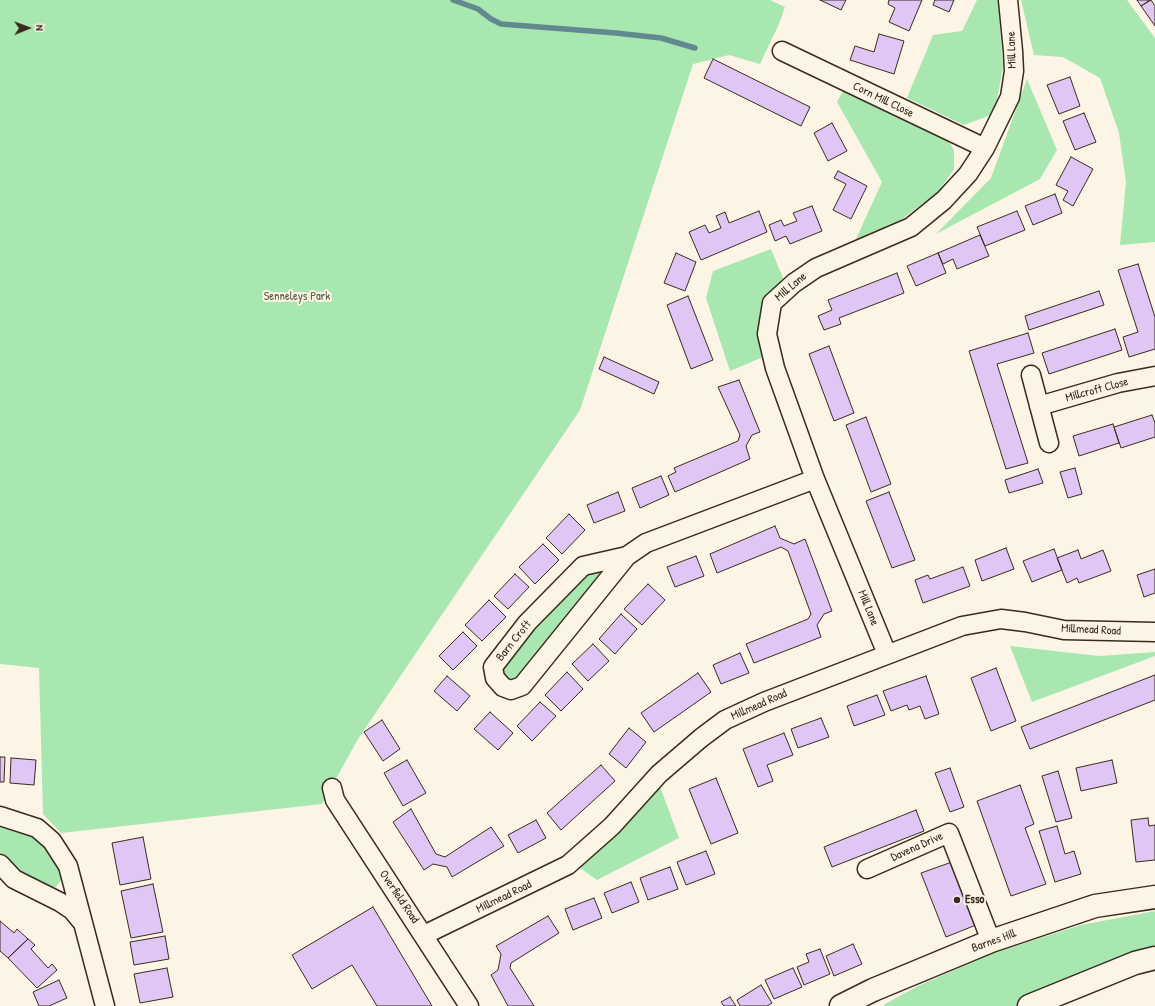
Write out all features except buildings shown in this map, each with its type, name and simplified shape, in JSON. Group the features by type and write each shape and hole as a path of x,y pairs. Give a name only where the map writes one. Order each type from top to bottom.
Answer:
{"main road":[{"name":"Barnes Hill","path":"841,1006 868,998 991,941 1095,906 1155,897"},
{"path":"1030,1006 1135,963 1155,958"}],"street":[{"name":"Mill Lane","path":"887,654 815,479 775,368 767,334 772,303 794,282 816,268 911,227 944,200 968,174 985,148 1010,97 1014,72 1008,0"},
{"name":"Corn Mill Close","path":"782,51 985,148"},
{"path":"1031,375 1050,443"},
{"name":"Millcroft Close","path":"1039,406 1118,383 1155,376"},
{"name":"Barn Croft","path":"628,556 583,566 527,623 493,667 495,678 503,687 510,690 522,686 628,556 646,543 815,479"},
{"name":"Millmead Road","path":"424,935 568,865 612,826 659,774 725,720 827,676 962,626 1001,620 1025,622 1064,630 1155,632"},
{"name":"Overfield Road","path":"332,788 335,800 469,1006"},
{"path":"0,816 37,828 52,841 68,866 105,1006"},
{"name":"Davena Drive","path":"867,869 949,833 991,941"},
{"path":"0,864 14,879 60,902 72,910 82,922"}],"green space":[{"name":"Senneleys Park","path":"0,0 770,0 785,7 779,24 760,64 729,55 693,64 580,410 358,739 322,804 61,833 43,814 39,668 0,664"},
{"path":"977,0 998,0 1003,67 996,105 991,115 964,125 907,98 933,35 962,31"},
{"path":"1021,0 1127,0 1155,38 1155,242 1120,245 1126,182 1119,133 1100,78 1063,57 1034,55"},
{"path":"1027,79 1057,150 1040,179 936,234 991,178"},
{"path":"845,87 947,138 954,150 954,169 939,191 902,219 855,241 882,182 837,102"},
{"path":"771,249 783,278 777,286 763,357 730,371 706,298 713,271"},
{"path":"620,562 510,687 496,666 585,571"},
{"path":"1010,646 1099,656 1155,652 1155,656 1032,702"},
{"path":"659,784 679,838 597,880 577,866"},
{"path":"0,825 33,832 55,849 62,879 56,887 44,888 33,883 13,867 0,853"},
{"path":"1155,911 1155,951 1015,1006 884,1006 885,1004 918,986 994,953 1081,925"}],"waterway":[{"path":"453,0 478,9 491,19 501,24 661,38 695,48"}],"place":[{"name":"Esso","path":"957,900"}]}
